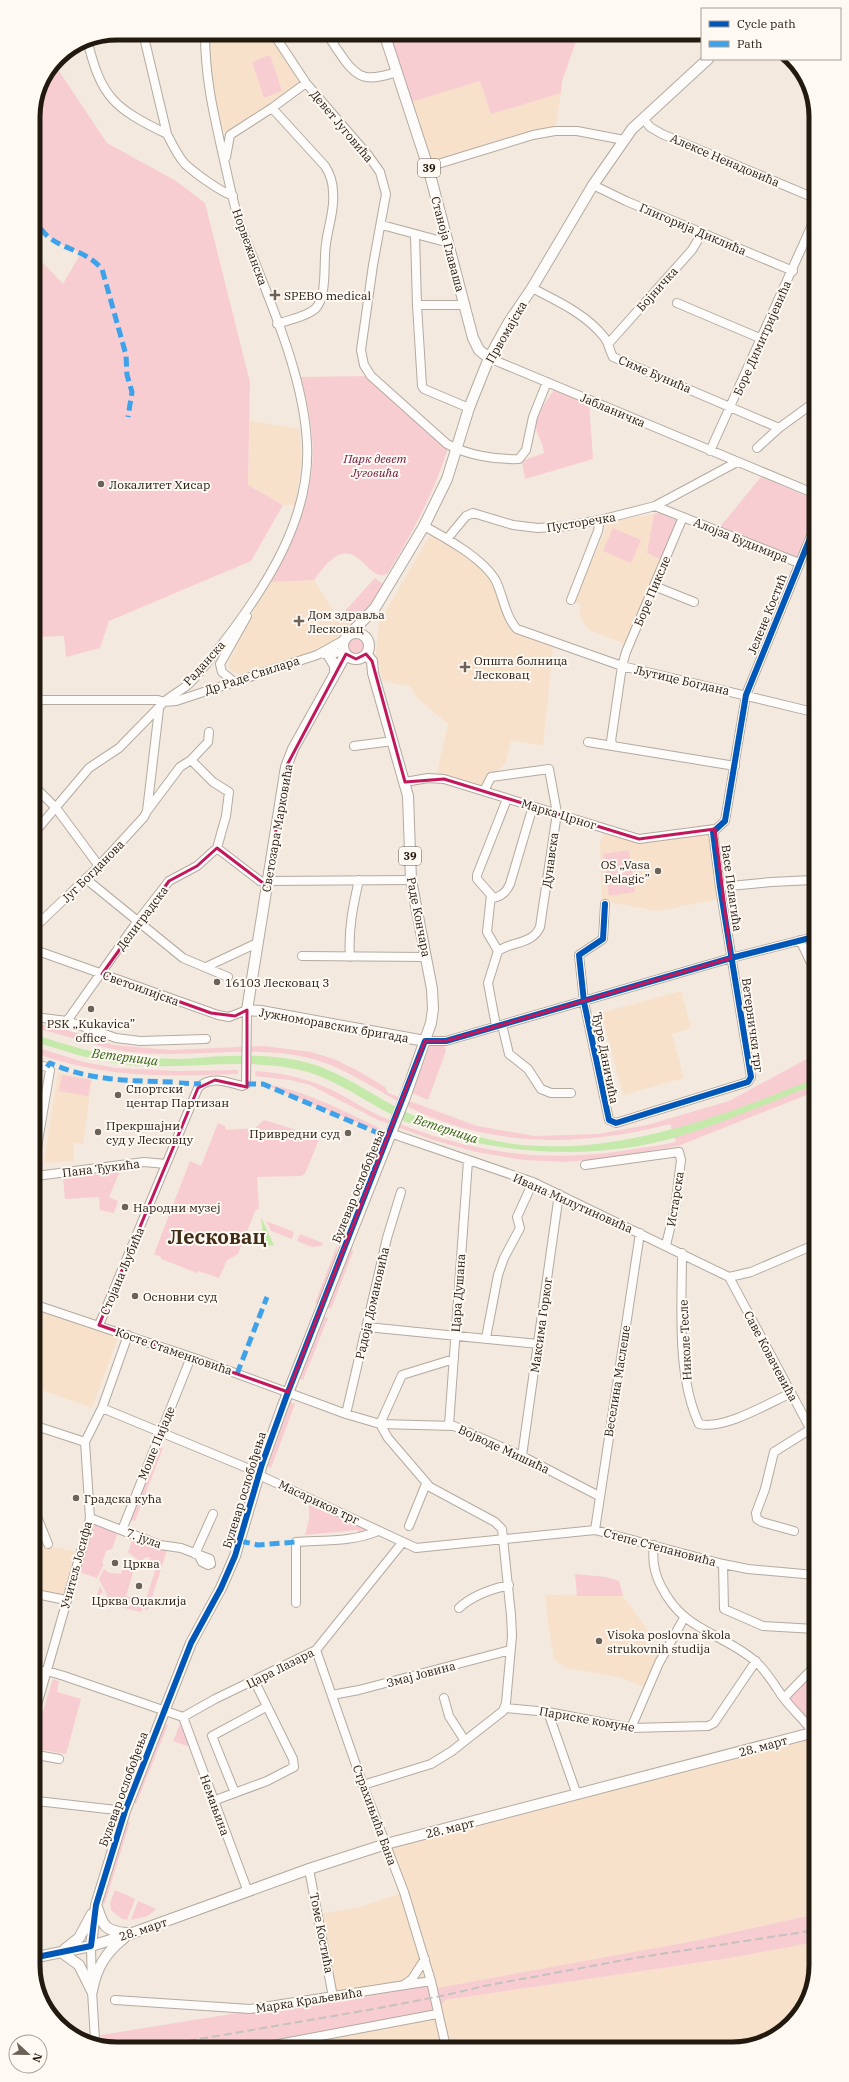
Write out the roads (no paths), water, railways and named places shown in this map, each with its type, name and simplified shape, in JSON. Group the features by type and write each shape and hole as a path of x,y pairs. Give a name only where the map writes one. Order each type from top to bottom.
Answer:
{"main road":[{"name":"Станоја Главаша","path":"386,40 428,167 475,343 482,355 489,358"},
{"name":"Првомајска","path":"347,637 375,608 424,526 447,478 469,408 489,358 509,322 532,288 593,184 624,140 643,118 707,60"},
{"path":"364,637 375,608"},
{"path":"358,634 364,637 368,645 366,654 356,659 345,653 347,637 358,634"},
{"name":"Светозара Марковића","path":"247,1010 286,767 293,750 345,653"},
{"path":"328,654 335,666 334,676"},
{"name":"Раде Кончара","path":"366,654 372,661 373,673 408,796 411,880 432,989 433,1009 425,1041"},
{"name":"Јужноморавских бригада","path":"247,1010 425,1041"},
{"name":"Булевар ослобођења","path":"91,1946 96,1905 125,1811 163,1710 191,1643 219,1593 235,1556 256,1473 404,1100 425,1041"},
{"name":"28. март","path":"40,1956 91,1946 130,1934 309,1869 386,1844 809,1734"},
{"path":"96,1905 106,1928 113,1932 130,1934"},
{"path":"92,1991 79,1965 61,1952 79,1938 96,1905"},
{"path":"92,1991 95,1974 106,1955 112,1948 130,1934"}],"street":[{"path":"145,40 167,134 174,149 185,164 224,192 233,196"},
{"name":"Норвежанска","path":"205,40 206,74 225,163 240,223 293,371 304,414 308,446 305,481 292,528"},
{"name":"Девет Југовића","path":"278,40 306,83 368,155 380,172 386,194 361,350 364,365 371,376 444,442 456,448 508,460 519,459 526,450 533,417 547,382"},
{"path":"332,40 348,65 358,75 371,78 397,72"},
{"path":"89,46 92,60 100,79 115,103 137,119 167,134"},
{"path":"225,163 230,135 272,108 306,83"},
{"path":"272,108 325,166 330,174 334,191 334,202 325,249 323,287 318,303 313,311 277,324"},
{"name":"Алексе Ненадовића","path":"643,118 650,127 662,134 809,195"},
{"path":"428,167 533,135 555,131 577,131 624,140"},
{"name":"Глигорија Диклића","path":"593,184 626,201 793,271"},
{"path":"382,225 449,243"},
{"name":"Боре Димитријевића","path":"710,451 793,271 809,232"},
{"name":"Бојничка","path":"608,344 692,250 702,233"},
{"path":"415,235 417,305 422,386 424,389 469,408"},
{"name":"Симе Бунића","path":"532,288 577,313 600,332 608,344 613,357 731,407"},
{"path":"677,303 762,339"},
{"path":"417,305 464,305"},
{"name":"Јабланичка","path":"489,358 809,491"},
{"path":"757,448 779,428 809,406"},
{"path":"731,407 779,428"},
{"name":"Пусторечка","path":"447,539 466,516 473,513 513,525 538,528 566,526 600,520 655,506 737,462"},
{"path":"655,506 683,517"},
{"name":"Алојза Будимира","path":"683,517 800,563"},
{"name":"Боре Пиксле","path":"622,666 683,517"},
{"path":"570,600 598,531 600,520"},
{"name":"Љутице Богдана","path":"424,526 447,539 480,563 490,573 518,629 622,666 809,711"},
{"name":"Раданска","path":"40,826 89,768 119,748 162,706 189,683 248,610 277,559 292,528"},
{"name":"Јелене Костић","path":"744,707 746,695 809,541"},
{"path":"654,586 694,602"},
{"path":"233,681 222,672 220,664 245,622 248,610"},
{"path":"317,654 347,637"},
{"path":"317,654 345,653"},
{"name":"Др Раде Свилара","path":"162,706 317,654"},
{"name":"Љутице Богдана","path":"613,745 611,741 622,666"},
{"path":"40,700 158,700 162,706"},
{"name":"Југ Богданова","path":"147,811 162,706"},
{"name":"Васе Пелагића","path":"731,958 713,836 715,829 725,821 744,707"},
{"path":"209,732 208,742 191,760 213,782 229,792 226,816 217,848 260,881 411,880"},
{"path":"354,746 393,741"},
{"path":"588,742 735,766"},
{"name":"Југ Богданова","path":"40,922 86,880 138,825 180,767 191,760"},
{"name":"Дунавска","path":"484,791 491,777 549,769 557,813 540,927 535,935 530,938 498,951"},
{"name":"Марка Црног","path":"405,782 436,778 484,791 640,839 715,829"},
{"path":"40,792 56,808 99,866"},
{"path":"507,799 477,875 477,879 489,891 492,898 487,932 498,951 488,983 499,1025 509,1054 528,1069 540,1089 551,1093 571,1092"},
{"path":"492,898 499,897 504,893 510,884 533,806"},
{"name":"Делиградска","path":"67,1021 102,974 137,922 169,881 197,866 217,848"},
{"path":"86,880 183,958 228,977"},
{"path":"350,957 348,941 351,912 359,880"},
{"path":"720,887 809,880"},
{"name":"Ђуре Даничића","path":"605,904 603,939 579,955 584,1002 609,1120 616,1123 666,1106"},
{"name":"Јужноморавских бригада","path":"425,1041 446,1041 731,958 809,938"},
{"path":"800,940 809,959"},
{"path":"206,967 257,943"},
{"name":"Светоилијска","path":"40,952 224,1017 235,1016 247,1010"},
{"path":"302,956 426,957"},
{"name":"Ветернички трг","path":"666,1106 739,1086 748,1082 751,1077 731,958"},
{"name":"Стојана Љубића","path":"99,1325 192,1100 201,1084 214,1080 242,1086 246,1084 247,1010"},
{"path":"40,1017 67,1021 116,1038 140,1041 206,1040"},
{"path":"40,1065 47,1067 50,1070 40,1129"},
{"name":"Ивана Милутиновића","path":"391,1130 468,1161 533,1182 729,1276"},
{"name":"Истарска","path":"585,1165 679,1152 681,1160 675,1208 666,1245"},
{"name":"Цара Душана","path":"449,1425 468,1161"},
{"name":"Пана Ђукића","path":"40,1175 144,1162 166,1164"},
{"path":"486,1338 498,1276 520,1228 517,1217 533,1182"},
{"name":"Радоја Домановића","path":"346,1414 387,1238 401,1192"},
{"name":"Максима Горког","path":"522,1456 559,1194"},
{"name":"Веселина Маслеше","path":"595,1530 640,1233"},
{"path":"729,1276 751,1272 809,1247"},
{"name":"Николе Тесле","path":"682,1253 684,1366 688,1388 699,1424 708,1425 728,1421 791,1393"},
{"name":"Саве Ковачевића","path":"729,1276 791,1393 809,1423"},
{"name":"Косте Стаменковића","path":"40,1306 128,1335 288,1392"},
{"path":"367,1327 455,1334 538,1344"},
{"path":"40,1427 85,1442 102,1408 128,1335"},
{"name":"Моше Пијаде","path":"122,1530 190,1357"},
{"path":"363,1785 431,1764 465,1741 505,1708 510,1650 511,1615 502,1529 494,1522 434,1490 426,1484 388,1438 380,1424 402,1375 454,1359"},
{"name":"Војводе Мишића","path":"288,1392 346,1414 380,1424 449,1425 462,1429 522,1456 599,1496"},
{"name":"Масариков трг","path":"102,1408 256,1473 410,1546"},
{"path":"794,1531 762,1522 757,1519 756,1513 765,1489 774,1452 809,1432"},
{"name":"Учитељ Јосифа","path":"40,1694 90,1518 85,1442"},
{"path":"409,1526 426,1484"},
{"name":"7. јула","path":"90,1518 160,1545 181,1548 197,1555 213,1514"},
{"path":"40,1524 48,1544"},
{"name":"Масариков трг","path":"296,1603 296,1542 365,1536 378,1530"},
{"name":"Степе Степановића","path":"410,1546 421,1549 595,1530 723,1564 809,1574"},
{"name":"Цара Лазара","path":"183,1717 316,1650 402,1542"},
{"path":"654,1545 653,1559 658,1580 671,1604 684,1618 756,1661 784,1698 809,1725"},
{"path":"723,1564 724,1609 763,1626 809,1629"},
{"path":"459,1608 468,1600 483,1593 509,1585"},
{"path":"40,1595 66,1600"},
{"path":"631,1728 659,1663 684,1618"},
{"name":"Страхињића Бана","path":"316,1650 363,1785 404,1892 431,1981 437,2014 445,2042"},
{"name":"Змај Јовина","path":"332,1695 360,1690 510,1650"},
{"name":"Париске комуне","path":"505,1708 548,1712 631,1728 704,1727 711,1725 756,1661"},
{"path":"40,1671 47,1671 95,1686 183,1717"},
{"path":"784,1698 809,1672"},
{"path":"213,1801 267,1781 294,1768 293,1759 255,1682"},
{"path":"444,1698 449,1716 465,1741"},
{"path":"235,1793 212,1736 266,1707"},
{"path":"548,1712 577,1795"},
{"name":"Немањина","path":"183,1717 248,1892"},
{"path":"40,1756 59,1759"},
{"path":"40,1801 125,1811"},
{"name":"Томе Костића","path":"309,1869 318,1912 332,1997"},
{"name":"Булевар ослобођења","path":"91,1946 95,2039"},
{"path":"404,1985 412,1980 425,1959"},
{"name":"Марка Краљевића","path":"115,2000 250,2009 431,1981"},
{"path":"289,2042 437,2014"}],"water":[{"name":"Ветерница","path":"40,1036 98,1053 138,1058 191,1059 222,1056 255,1056 300,1061 332,1072 409,1114 485,1139 523,1145 561,1146 598,1144 635,1138 708,1119 809,1081 809,1087 729,1119 677,1137 646,1145 580,1152 546,1151 513,1149 448,1136 402,1120 330,1081 300,1070 281,1066 241,1064 162,1066 128,1065 40,1043"},
{"path":"261,1217 274,1245 264,1246"}],"railway":[{"path":"182,2042 374,2009 484,1986 635,1958 809,1931"}],"place":[{"name":"SPEBO medical","path":"275,295"},
{"name":"Локалитет Хисар","path":"101,484"},
{"name":"Дом здравља Лесковац","path":"299,621"},
{"name":"Општа болница Лесковац","path":"465,667"},
{"name":"OS „Vasa Pelagic”","path":"658,871"},
{"name":"16103 Лесковац 3","path":"217,982"},
{"name":"PSK „Kukavica” office","path":"91,1009"},
{"name":"Спортски центар Партизан","path":"118,1095"},
{"name":"Прекршајни суд у Лесковцу","path":"98,1132"},
{"name":"Привредни суд","path":"348,1133"},
{"name":"Народни музеј","path":"125,1207"},
{"name":"Основни суд","path":"135,1296"},
{"name":"Градска кућа","path":"76,1498"},
{"name":"Црква","path":"115,1563"},
{"name":"Црква Оџаклија","path":"139,1586"},
{"name":"Visoka poslovna škola strukovnih studija","path":"599,1641"}],"district":[{"name":"Лесковац","path":"217,1236"}],"park label":[{"name":"Парк девет Југовића","path":"375,465"}]}
